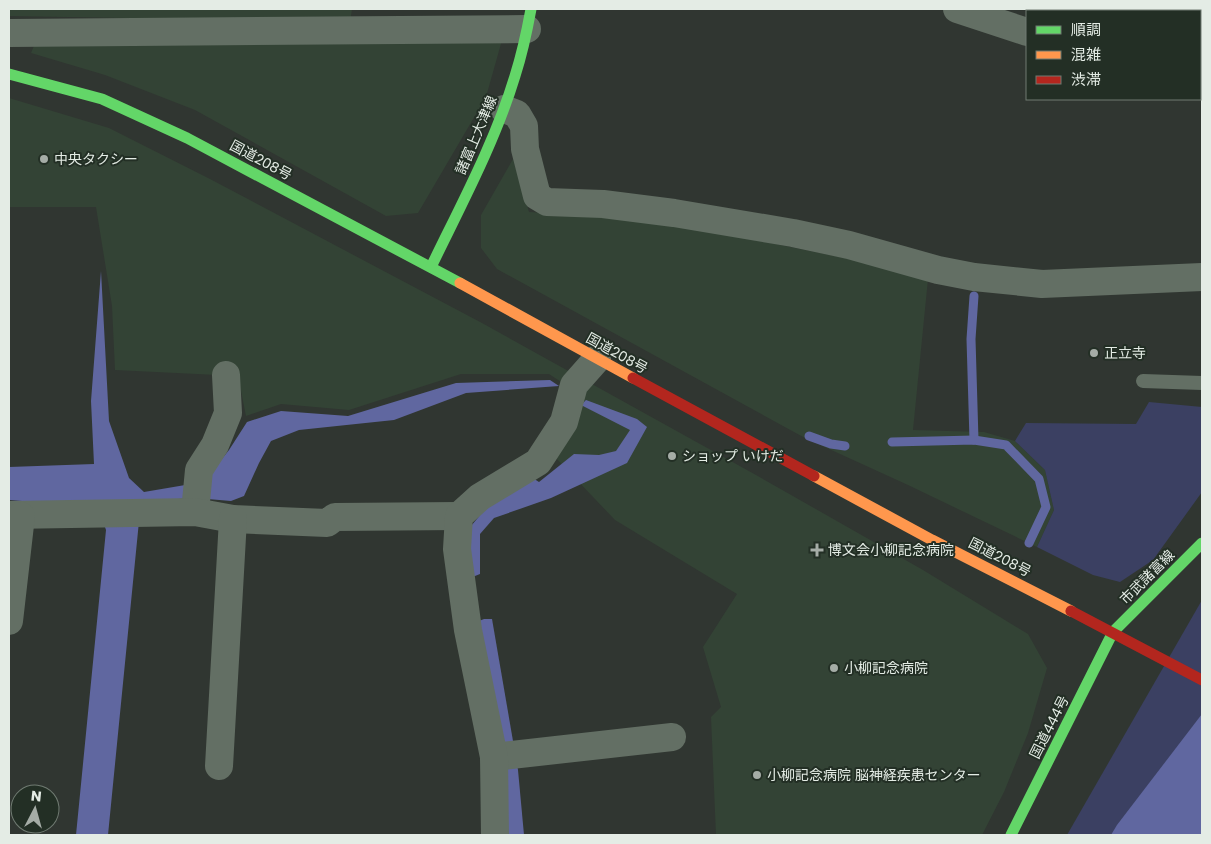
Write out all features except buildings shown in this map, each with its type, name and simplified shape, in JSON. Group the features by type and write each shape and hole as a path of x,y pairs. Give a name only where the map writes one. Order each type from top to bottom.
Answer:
{"main road":[{"name":"諸富上大津線","path":"431,267 478,169 504,109 517,72 529,19"},
{"name":"国道208号","path":"9,74 102,99 187,138 431,267 932,540 1114,632 1202,680"},
{"name":"市武諸富線","path":"1114,632 1202,543"},
{"name":"国道444号","path":"1011,835 1114,632"}],"street":[{"path":"957,9 1026,32"},
{"path":"9,33 358,20 529,19"},
{"path":"504,109 517,114 524,126 525,149 537,196 546,202 603,204 793,233 850,245 938,270 974,277 1042,284 1202,277"},
{"path":"9,621 15,515 195,512 233,519 327,523 335,517 459,516 480,497 538,462 564,422 574,385 597,359"},
{"path":"195,512 199,470 215,445 228,413 226,375"},
{"path":"459,516 458,549 468,630 494,757 495,835"},
{"path":"219,766 233,519"},
{"path":"494,757 672,737"}],"lane":[{"path":"1143,381 1202,383"}],"shaded area":[{"path":"9,9 352,9 350,22 9,16"},
{"path":"504,33 486,97 418,213 386,216 195,110 105,75 31,53 37,38"},
{"path":"9,98 109,128 210,179 482,323 756,475 923,570 1028,634 1047,668 1028,733 1004,792 982,835 716,835 711,717 721,707 703,647 737,594 615,520 553,455 581,395 549,374 461,374 349,410 281,404 246,416 238,376 115,370 112,306 96,207 9,207"},
{"path":"513,159 529,212 605,216 671,223 875,264 928,279 913,430 984,432 1015,441 1045,470 1054,510 1037,547 805,438 497,269 481,248 481,215"},
{"path":"101,271 109,421 129,478 144,492 197,483 209,475 229,450 247,422 281,411 348,416 456,383 550,380 559,386 466,393 394,420 299,430 271,441 244,496 231,501 196,498 141,501 108,835 76,835 106,530 96,500 35,502 9,500 9,467 94,464 91,401"},
{"path":"586,400 637,419 647,427 627,463 551,498 494,518 480,534 480,574 470,578 471,526 486,508 528,475 539,482 574,454 599,455 616,451 630,430 581,405"},
{"path":"1149,402 1202,407 1202,492 1153,560 1120,582 1093,575 1037,547 1054,510 1045,470 1015,441 1026,423 1136,424"},
{"path":"1202,600 1202,753 1134,835 1067,835"},
{"path":"492,619 518,770 524,835 501,835 479,621"},
{"path":"1202,714 1202,835 1111,835 1117,825"}],"waterway":[{"path":"974,296 971,339 974,440"},
{"path":"809,436 831,444 845,446"},
{"path":"892,442 974,440 1006,445 1039,479 1046,507 1029,543"}],"traffic: fast":[{"path":"431,267 498,125 518,68 531,9"},
{"path":"9,74 102,99 187,138 460,283"},
{"path":"1113,632 1202,543"},
{"path":"1011,835 1113,632"}],"traffic: slow":[{"path":"460,283 633,378"},
{"path":"814,476 932,540 1071,611"}],"traffic: jam":[{"path":"633,378 814,476"},
{"path":"1071,611 1202,680"}],"place":[{"name":"中央タクシー","path":"44,159"},
{"name":"正立寺","path":"1094,353"},
{"name":"ショップ いけだ","path":"672,456"},
{"name":"博文会小柳記念病院","path":"817,550"},
{"name":"小柳記念病院","path":"834,668"},
{"name":"小柳記念病院 脳神経疾患センター","path":"757,775"}]}
